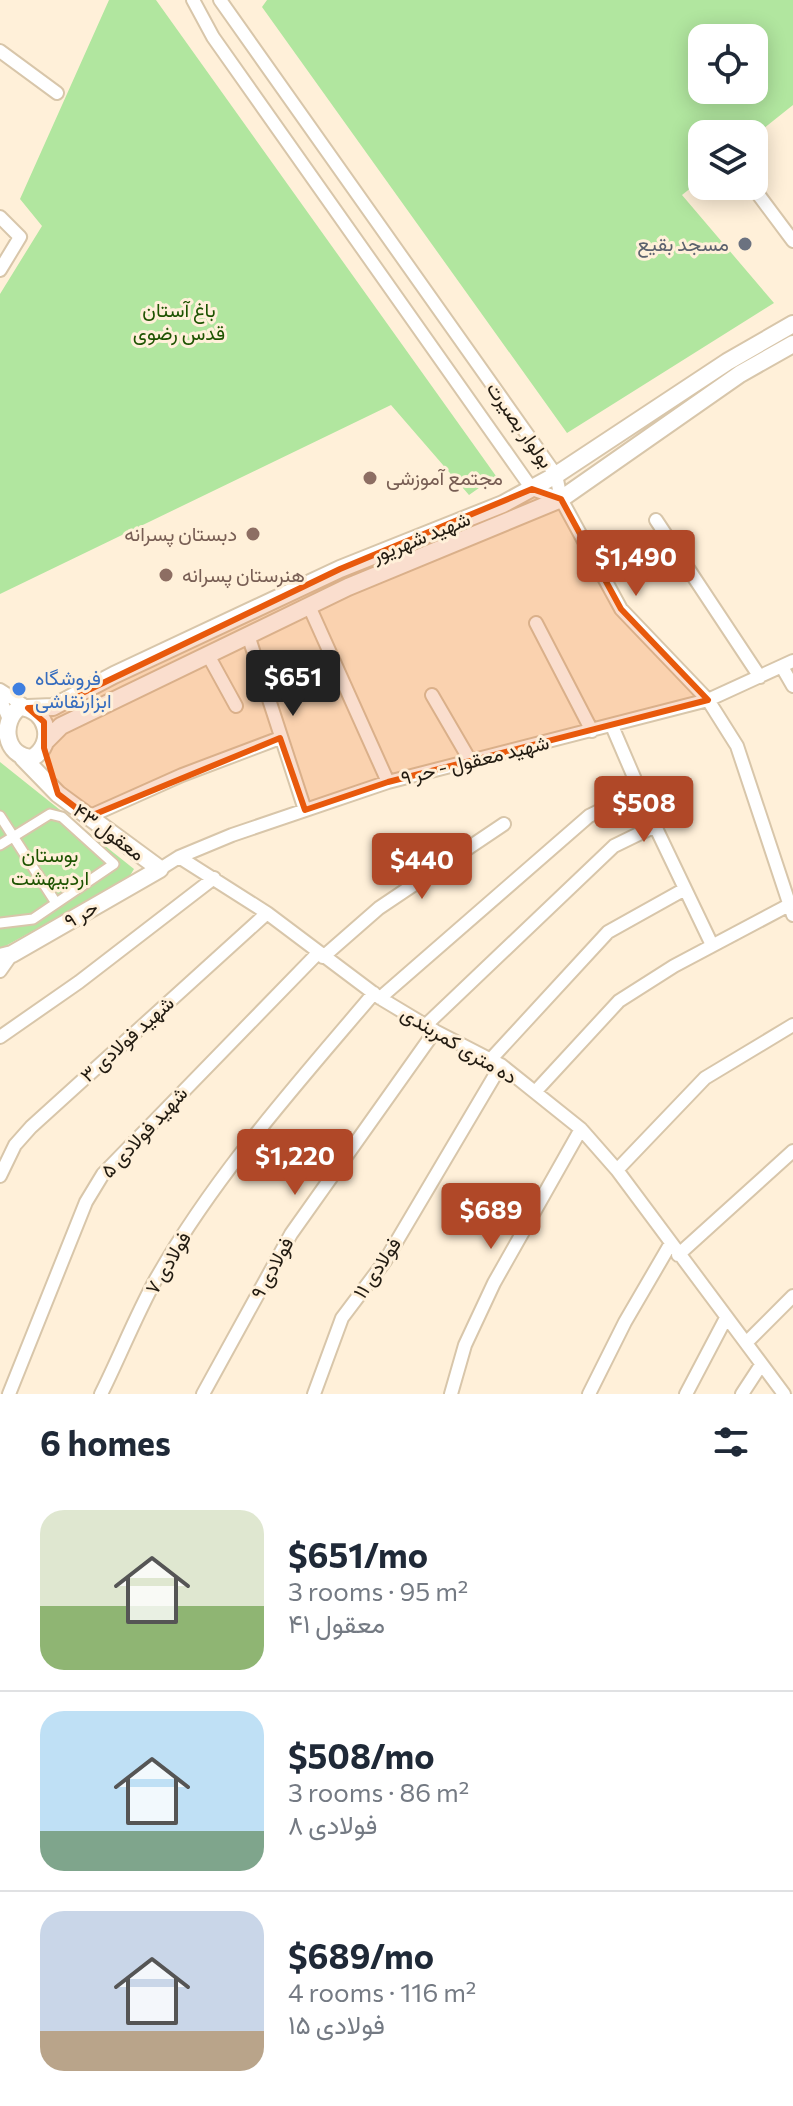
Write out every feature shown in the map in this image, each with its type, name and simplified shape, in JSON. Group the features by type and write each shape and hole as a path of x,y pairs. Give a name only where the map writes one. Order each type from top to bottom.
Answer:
{"street":[{"name":"بولوار بصیرت","path":"193,0 213,37 532,489 561,499"},
{"name":"بولوار بصیرت","path":"220,0 556,475 561,499"},
{"path":"0,51 57,93"},
{"path":"272,120 293,104"},
{"path":"763,200 793,240"},
{"path":"0,270 20,237 4,220"},
{"name":"شهید شهریور","path":"28,708 53,707 340,569 503,504 556,475 727,362 793,324"},
{"name":"شهید شهریور","path":"45,745 61,726 248,635 561,499 740,374 793,344"},
{"path":"535,1092 619,1001 712,945 791,910 737,746 708,700 621,609 561,499"},
{"path":"656,520 760,677"},
{"path":"309,606 388,782"},
{"path":"536,623 592,731"},
{"path":"248,635 305,810"},
{"path":"208,655 236,706"},
{"path":"787,664 793,686"},
{"name":"شهید معقول - حر ۹","path":"160,869 179,857 232,835 388,782 708,700 787,664"},
{"path":"0,690 35,711 44,722 45,745 32,758 23,758 4,744 4,731 8,717 20,707 28,708"},
{"path":"432,695 471,762"},
{"path":"0,698 8,717"},
{"path":"612,726 655,826 712,945"},
{"path":"88,817 182,775 280,738"},
{"name":"معقول ۴۳","path":"45,745 58,794"},
{"name":"معقول ۴۳","path":"23,758 58,794 160,869"},
{"name":"فولادی ۷","path":"101,1394 156,1280 195,1218 277,1108 377,996 589,816 640,791"},
{"path":"0,845 50,814 62,817 114,864 33,919 0,923"},
{"path":"0,816 56,903"},
{"name":"شهید فولادی ۵","path":"9,1394 86,1202 103,1174 320,955 379,908 504,824"},
{"name":"فولادی ۹","path":"203,1394 291,1234 430,1028 614,846 655,826"},
{"name":"ده متری کمربندی","path":"179,857 267,913 377,996 496,1062 581,1129 617,1170 784,1394"},
{"name":"حر ۹","path":"6,955 160,869"},
{"path":"0,1037 79,982 214,878"},
{"name":"فولادی ۱۱","path":"314,1394 342,1318 385,1261 496,1062 608,932 685,889"},
{"name":"شهید فولادی ۳","path":"0,1176 15,1145 31,1127 267,913"},
{"path":"0,971 6,955"},
{"path":"617,1170 705,1078 793,1025"},
{"path":"451,1394 465,1345 494,1283 581,1129"},
{"path":"589,1394 625,1322 675,1249 793,1151"},
{"path":"746,1343 793,1296"},
{"path":"686,1394 726,1318"},
{"path":"742,1394 761,1365"}],"highlighted area":[{"path":"532,489 561,499 621,609 708,700 388,782 305,810 280,738 88,817 58,794 44,748 44,722 28,708 53,707 340,569"}],"green space":[{"name":"باغ آستان قدس رضوی","path":"109,0 156,0 496,476 469,495 391,405 0,594 0,294 42,226 20,199"},
{"path":"267,0 793,0 793,105 768,125 768,120 688,120 688,190 682,195 774,303 567,433 262,7"},
{"name":"بوستان اردیبهشت","path":"0,762 134,869 128,879 0,949"}],"place":[{"name":"مسجد بقیع","path":"745,244"},
{"name":"مجتمع آموزشی","path":"370,478"},
{"name":"دبستان پسرانه","path":"253,534"},
{"name":"هنرستان پسرانه","path":"166,575"},
{"name":"فروشگاه ابزارنقاشی","path":"19,689"}]}
